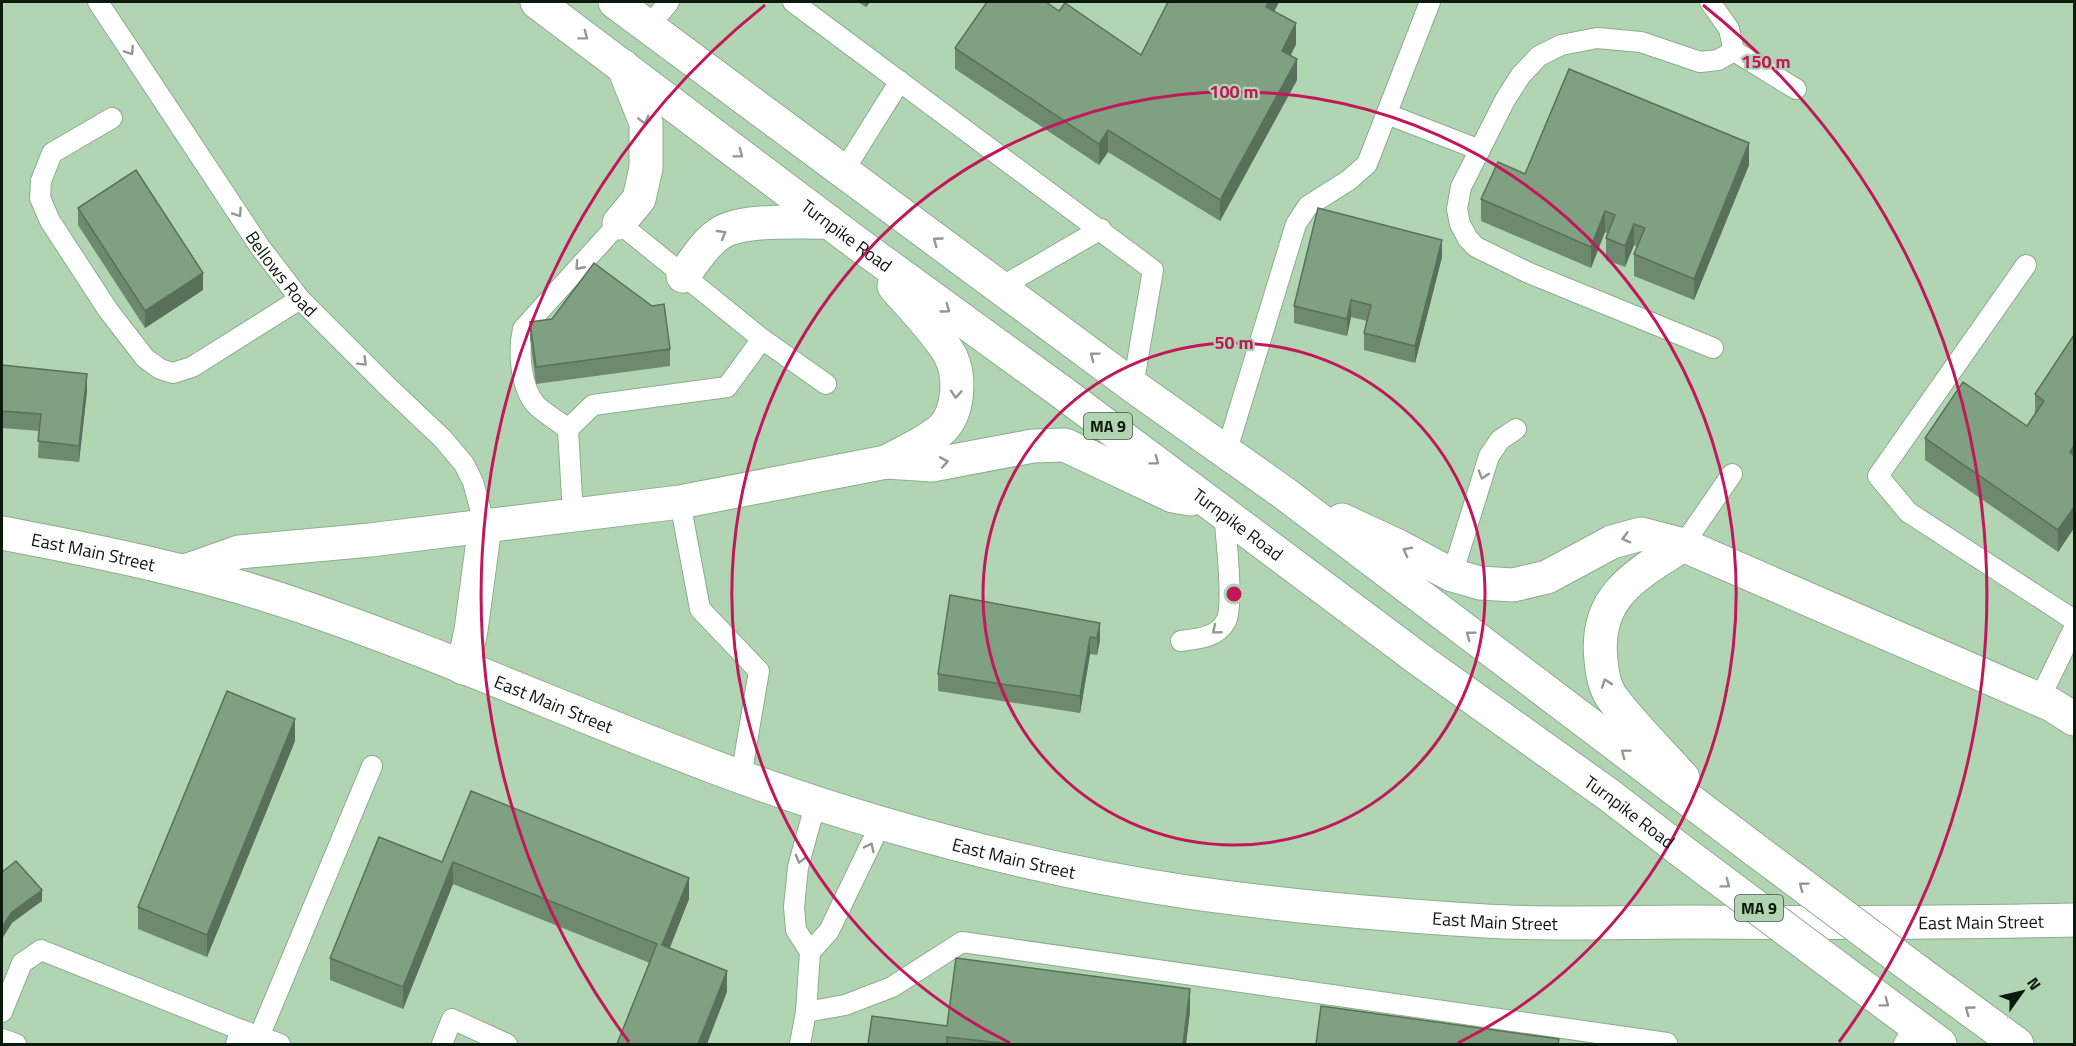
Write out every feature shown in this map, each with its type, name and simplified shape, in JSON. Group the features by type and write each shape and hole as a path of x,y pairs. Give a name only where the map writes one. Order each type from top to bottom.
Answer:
{"main road":[{"name":"Turnpike Road","path":"537,2 858,244 1090,413 1838,968 1909,1035 1940,1044"},
{"name":"MA 9","path":"615,2 659,14 843,172 1284,493 1627,754 2017,1044"},
{"path":"619,223 639,199 646,168 646,123 623,66"},
{"path":"683,276 720,232 742,224 829,222"},
{"path":"858,244 931,329 951,356 957,381 955,409 943,428 924,442 886,462"},
{"path":"185,571 239,552 370,540 680,502 886,462 932,465 1033,446 1065,445 1173,496 1216,508"},
{"path":"1284,493 1452,574 1480,583 1513,585 1547,577 1612,542 1641,534 1683,545 2039,700 2074,719"},
{"path":"463,668 471,630 485,526"},
{"name":"East Main Street","path":"2,533 97,550 185,571 302,606 741,777 881,823 1038,863 1186,892 1486,921 1929,923 2074,920"},
{"path":"1683,545 1636,575 1613,602 1604,616 1600,632 1602,669 1611,697 1724,824"}],"lane":[{"name":"Bellows Road","path":"98,2 260,247 300,298 443,439 464,464 473,482 485,526"},
{"path":"793,2 1101,229 1153,270 1134,386"},
{"path":"1226,453 1296,224 1308,206 1349,180 1367,164 1430,2"},
{"path":"1710,2 1729,29 1734,51 1796,89"},
{"path":"1713,348 1529,273 1476,247 1468,239 1460,224 1457,209 1461,187 1480,150 1521,75 1539,56 1561,45 1597,38 1641,42 1700,62 1718,60 1734,51"},
{"path":"843,172 900,81"},
{"path":"1387,114 1480,150"},
{"path":"112,118 52,153 41,181 40,198 50,221 108,310 145,358 160,369 173,373 192,367 300,298"},
{"path":"568,429 536,405 526,388 519,345 523,329 619,223 762,339 826,384"},
{"path":"1001,287 1101,229"},
{"path":"2026,265 1878,476 1908,512 2074,620"},
{"path":"573,515 568,429 593,405 727,387 762,339"},
{"path":"1452,574 1489,456 1500,440 1516,429"},
{"path":"1683,545 1732,474"},
{"path":"680,502 700,609 759,670 741,777"},
{"path":"1181,641 1207,638 1227,621 1229,582 1216,508"},
{"path":"2039,700 2074,628"},
{"path":"260,1037 372,766"},
{"path":"800,1044 806,1012 810,952 796,930 794,907 798,867 816,802"},
{"path":"810,952 829,931 881,823"},
{"path":"806,1012 845,1005 891,987 962,942 1667,1044"},
{"path":"2,1012 22,963 41,950 238,1037 260,1037 280,1044"},
{"path":"442,1044 452,1019 507,1044"},
{"path":"2,1039 16,1044"}],"building":[{"path":"987,2 1046,2 1059,11 1065,3 1141,55 1168,2 1268,2 1266,7 1296,23 1282,51 1297,59 1220,200 1108,130 1099,144 955,48"},
{"path":"1569,69 1749,143 1694,279 1634,254 1645,228 1634,224 1625,246 1606,238 1615,215 1605,211 1591,247 1481,199 1498,162 1525,174"},
{"path":"136,170 203,273 145,311 78,208"},
{"path":"1318,208 1442,240 1415,346 1364,333 1371,305 1351,300 1347,319 1294,306"},
{"path":"594,263 652,306 664,304 670,349 536,367 530,322 552,319"},
{"path":"2074,335 2074,445 2070,452 2074,456 2074,507 2058,530 1925,438 1963,382 2027,426 2044,401 2035,394"},
{"path":"2,365 87,374 79,446 38,441 41,414 2,411"},
{"path":"950,595 1100,623 1097,638 1090,637 1080,696 938,674"},
{"path":"227,691 295,719 207,935 138,907"},
{"path":"471,791 689,878 662,945 727,971 698,1044 617,1044 657,944 453,862 403,987 330,958 379,837 442,862"},
{"path":"16,861 42,890 12,912 2,927 2,872"},
{"path":"956,958 1190,989 1183,1044 1010,1044 947,1037 947,1044 868,1044 872,1016 947,1026"},
{"path":"1321,1006 1559,1039 1558,1044 1316,1044"}]}
